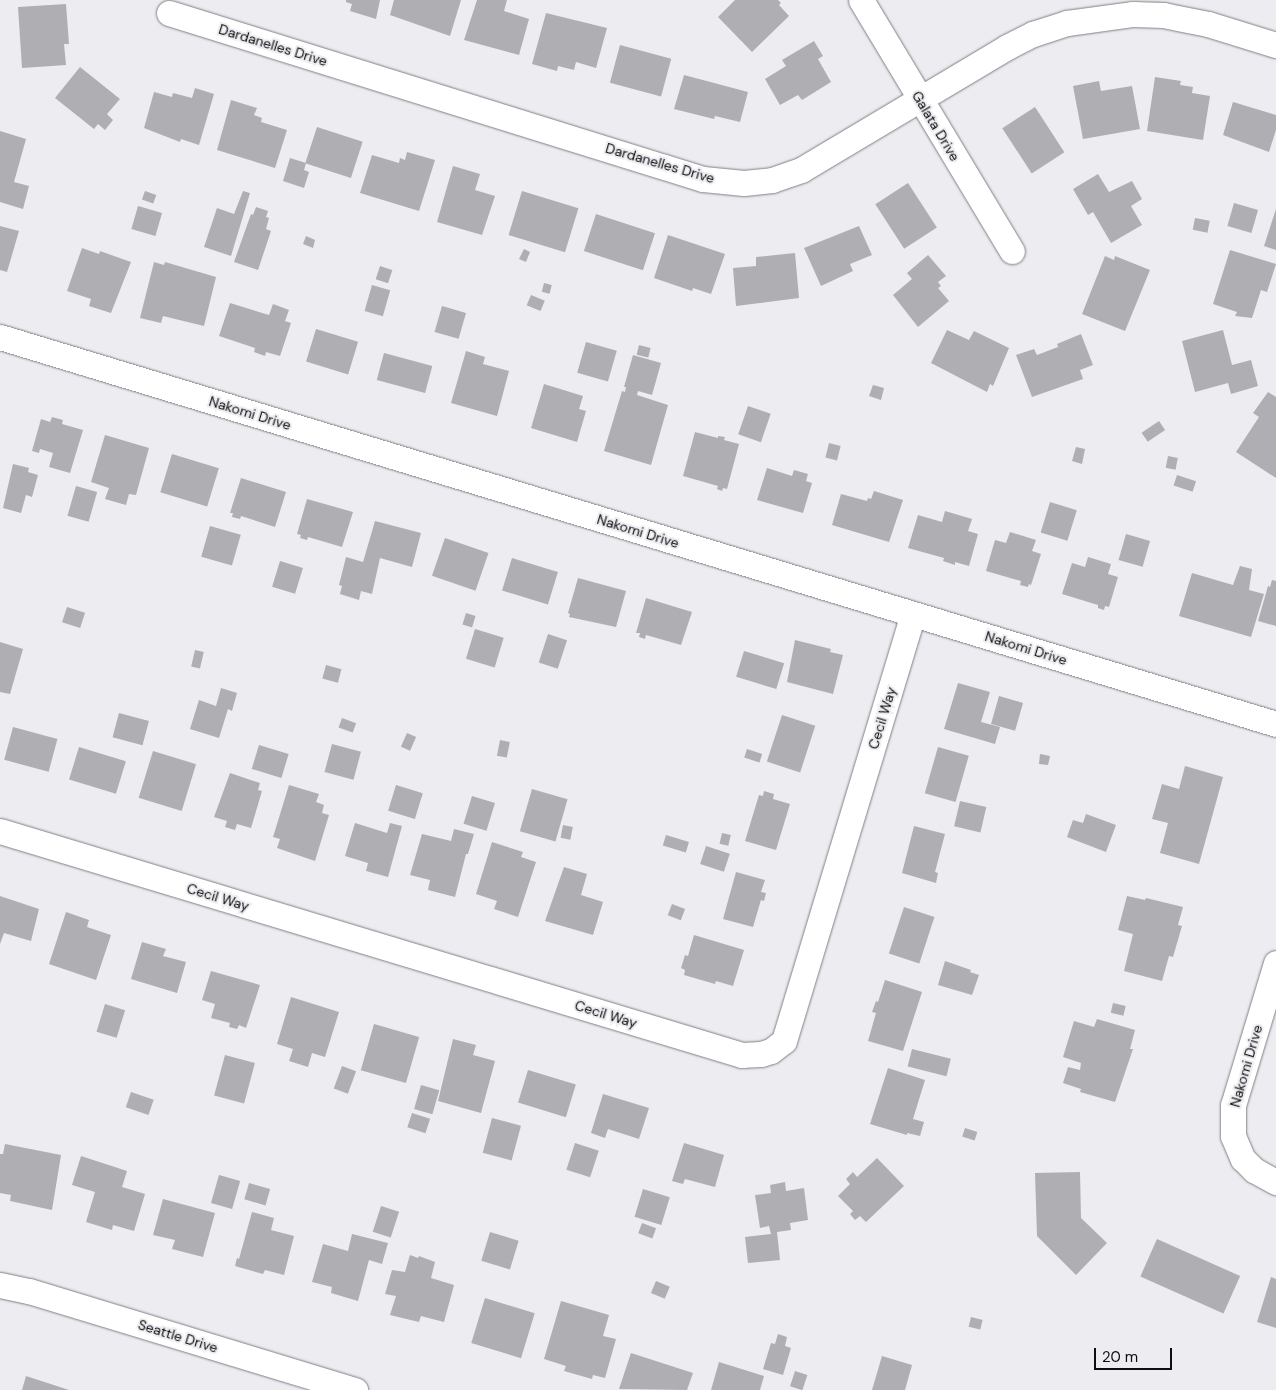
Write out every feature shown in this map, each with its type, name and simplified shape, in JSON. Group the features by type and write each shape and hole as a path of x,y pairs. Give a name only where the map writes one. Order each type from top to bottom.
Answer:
{"street":[{"name":"Galata Drive","path":"861,0 1012,251"},
{"name":"Dardanelles Drive","path":"169,13 703,179 744,183 772,180 801,170 920,98 1033,34 1067,23 1133,14 1163,15 1208,24 1276,45"},
{"name":"Nakomi Drive","path":"0,337 1276,724"},
{"name":"Cecil Way","path":"0,831 742,1055 760,1054 771,1050 784,1041 913,614"},
{"name":"Nakomi Drive","path":"1276,963 1232,1105 1232,1136 1243,1159 1254,1170 1276,1182"},
{"name":"Seattle Drive","path":"0,1285 30,1291 355,1390"}],"building":[{"path":"346,0 380,0 376,19 350,11 352,4 346,2"},
{"path":"394,0 461,0 450,36 390,15"},
{"path":"477,0 507,0 504,11 529,19 519,55 464,40"},
{"path":"735,0 778,0 781,3 779,5 789,16 752,52 718,17"},
{"path":"66,4 69,44 64,44 66,65 22,68 18,7"},
{"path":"546,13 607,28 596,68 576,62 574,70 558,66 557,71 532,64"},
{"path":"814,41 823,56 818,59 831,82 802,100 798,95 780,105 765,79 786,66 782,60"},
{"path":"620,45 671,59 661,96 610,83"},
{"path":"80,67 120,99 107,114 113,120 105,130 98,124 94,129 55,98"},
{"path":"684,75 748,92 740,122 715,116 714,119 674,109"},
{"path":"1155,77 1181,81 1180,85 1193,87 1192,93 1210,96 1203,140 1147,131"},
{"path":"1099,81 1101,91 1132,86 1140,129 1083,139 1073,86"},
{"path":"195,88 214,94 199,145 181,139 180,142 144,128 154,92 172,97 173,93 192,98"},
{"path":"231,100 257,108 254,115 262,118 261,122 287,130 275,168 217,150"},
{"path":"1233,102 1276,115 1276,130 1269,152 1223,135"},
{"path":"1035,107 1064,152 1032,174 1002,128"},
{"path":"317,127 363,142 351,178 305,163"},
{"path":"0,131 26,139 14,182 29,186 23,209 0,202"},
{"path":"407,152 435,160 419,211 360,193 372,155 399,163 400,158 405,160"},
{"path":"290,158 306,163 304,170 309,172 304,188 283,181"},
{"path":"453,166 480,174 475,190 495,196 482,235 437,222"},
{"path":"1098,174 1109,192 1132,181 1142,199 1131,206 1142,225 1111,243 1093,212 1088,215 1073,189"},
{"path":"908,183 937,227 904,249 875,204"},
{"path":"145,191 156,195 153,204 142,199"},
{"path":"243,191 250,193 231,256 204,247 217,208 234,214"},
{"path":"522,191 578,208 565,252 509,235"},
{"path":"1234,203 1258,210 1251,233 1227,226"},
{"path":"138,206 162,213 155,236 131,229"},
{"path":"256,207 268,211 266,217 269,218 266,229 271,231 258,270 234,262 251,214 253,215"},
{"path":"1276,209 1276,250 1264,246"},
{"path":"596,214 655,233 643,270 584,251"},
{"path":"1195,218 1210,221 1207,233 1193,230"},
{"path":"0,226 19,231 7,272 0,270"},
{"path":"859,226 872,255 850,264 853,271 821,286 804,248"},
{"path":"668,235 725,254 711,294 693,288 692,291 654,278"},
{"path":"306,236 315,240 313,248 303,244"},
{"path":"82,248 99,254 100,251 131,262 111,313 89,306 91,299 67,291"},
{"path":"524,249 530,252 526,262 519,259"},
{"path":"1230,250 1276,264 1267,292 1261,290 1252,318 1235,316 1237,312 1213,304"},
{"path":"795,253 799,298 736,306 733,268 756,266 756,257"},
{"path":"928,255 946,276 938,282 941,286 938,288 949,301 918,327 893,295 912,279 907,273"},
{"path":"1105,256 1114,260 1115,256 1150,270 1125,331 1082,314"},
{"path":"154,262 164,265 165,262 216,277 204,326 163,316 161,323 140,318"},
{"path":"380,266 392,270 388,283 376,279"},
{"path":"544,283 552,285 550,294 542,292"},
{"path":"372,285 390,290 383,316 365,311"},
{"path":"531,295 545,301 541,311 527,305"},
{"path":"230,303 269,315 273,304 289,310 285,321 291,323 280,356 266,352 265,356 254,352 255,348 219,336"},
{"path":"442,306 466,313 459,339 435,332"},
{"path":"316,329 358,342 348,374 306,362"},
{"path":"947,330 969,340 974,331 1009,348 993,386 990,384 987,392 931,363"},
{"path":"1223,330 1232,365 1251,360 1258,386 1231,394 1228,383 1195,392 1182,341"},
{"path":"1081,334 1093,365 1080,370 1083,379 1032,397 1016,355 1034,349 1037,355 1058,347 1057,344"},
{"path":"586,342 617,351 608,382 577,373"},
{"path":"639,345 651,348 648,358 637,355"},
{"path":"466,351 485,357 483,364 509,371 497,416 451,403"},
{"path":"384,353 432,366 425,393 377,380"},
{"path":"633,355 661,363 652,395 638,391 637,395 668,405 651,465 604,451 622,391 625,392 626,387 624,387"},
{"path":"544,384 583,396 579,409 586,411 577,442 531,428"},
{"path":"873,385 884,388 881,400 869,396"},
{"path":"1268,392 1276,397 1276,478 1236,452 1259,417 1253,413"},
{"path":"748,406 771,414 761,442 738,434"},
{"path":"52,417 63,420 62,424 83,430 70,473 49,467 53,453 40,449 39,453 32,451 41,419 50,422"},
{"path":"1159,421 1165,430 1148,442 1142,433"},
{"path":"695,432 718,438 718,436 725,437 724,440 739,444 727,489 723,488 722,491 717,489 718,486 683,476"},
{"path":"105,435 149,448 136,495 129,494 126,505 105,499 109,488 91,482"},
{"path":"829,443 841,446 837,460 825,458"},
{"path":"1076,447 1085,449 1082,464 1072,461"},
{"path":"172,454 219,468 207,507 160,492"},
{"path":"1168,456 1178,458 1176,470 1166,468"},
{"path":"13,464 29,468 28,472 38,475 32,497 26,495 21,513 3,508"},
{"path":"767,468 792,476 794,470 808,474 806,481 812,483 803,513 757,500"},
{"path":"1177,475 1196,481 1193,492 1174,485"},
{"path":"241,478 286,492 275,527 241,516 240,519 232,517 233,513 230,513"},
{"path":"76,486 97,492 89,522 67,516"},
{"path":"874,491 903,500 889,542 832,525 841,494 867,501 868,498 871,499"},
{"path":"307,499 353,512 342,547 308,537 307,540 300,538 301,535 297,534"},
{"path":"1050,502 1077,510 1067,541 1041,533"},
{"path":"945,511 972,519 968,531 978,534 969,566 955,562 955,565 943,561 944,558 908,548 918,515 942,522"},
{"path":"375,521 421,533 412,567 380,558 372,594 361,591 359,600 340,594 342,586 339,585 346,557 363,562"},
{"path":"210,526 241,535 232,566 201,557"},
{"path":"1010,532 1036,540 1032,551 1041,554 1031,585 1029,584 1028,587 1020,585 1021,581 986,571 995,540 1006,543"},
{"path":"1126,534 1150,541 1143,567 1119,560"},
{"path":"445,538 488,553 475,591 432,576"},
{"path":"1088,557 1111,564 1108,574 1118,577 1109,607 1105,606 1104,610 1098,608 1098,605 1062,594 1072,563 1085,567"},
{"path":"512,558 558,572 548,605 502,591"},
{"path":"280,561 303,568 295,594 272,587"},
{"path":"1240,566 1252,569 1249,590 1264,594 1251,637 1179,616 1192,573 1233,585"},
{"path":"578,578 626,591 616,627 569,617 570,614 568,613"},
{"path":"1272,580 1276,581 1276,626 1258,621 1268,586 1270,587"},
{"path":"646,598 692,612 681,645 646,635 645,639 639,637 640,633 636,633"},
{"path":"67,607 85,613 80,628 62,622"},
{"path":"466,613 476,616 472,627 462,624"},
{"path":"475,629 504,638 495,667 466,659"},
{"path":"548,634 567,640 558,669 539,663"},
{"path":"795,640 831,649 830,652 843,655 833,694 787,682"},
{"path":"0,642 23,649 10,694 0,692"},
{"path":"195,650 204,652 200,669 191,667"},
{"path":"744,651 784,663 776,689 736,677"},
{"path":"326,665 341,669 338,683 322,679"},
{"path":"958,683 990,692 981,722 1000,727 995,744 944,729"},
{"path":"221,688 237,693 232,711 228,709 219,738 190,729 199,700 216,706"},
{"path":"999,696 1023,703 1015,731 991,724"},
{"path":"119,713 149,721 142,745 113,737"},
{"path":"782,715 815,726 800,772 767,762"},
{"path":"342,718 356,723 353,733 339,727"},
{"path":"13,727 57,739 49,772 4,760"},
{"path":"407,733 416,737 410,751 401,747"},
{"path":"500,740 510,742 507,758 497,756"},
{"path":"332,744 361,752 353,780 324,772"},
{"path":"259,745 289,754 281,778 252,769"},
{"path":"79,747 126,761 116,794 69,780"},
{"path":"938,747 969,756 956,802 925,793"},
{"path":"747,749 762,754 759,763 744,758"},
{"path":"153,751 196,764 182,811 139,798"},
{"path":"1040,754 1050,756 1048,765 1039,764"},
{"path":"1185,766 1223,777 1199,864 1160,853 1168,823 1152,819 1162,784 1179,789"},
{"path":"230,773 260,783 258,790 262,791 251,828 237,824 235,830 225,827 227,821 214,817"},
{"path":"289,785 319,794 316,802 324,805 322,813 329,815 315,861 277,848 280,839 273,837"},
{"path":"396,785 423,793 415,819 388,811"},
{"path":"532,789 568,799 555,841 520,831"},
{"path":"764,791 774,794 773,799 790,804 776,850 745,841 759,795 763,796"},
{"path":"472,796 495,803 486,831 464,824"},
{"path":"960,801 986,807 980,832 954,826"},
{"path":"1086,814 1116,825 1106,852 1067,837 1073,820 1083,823"},
{"path":"355,823 387,833 390,823 402,826 388,877 366,871 368,863 345,856"},
{"path":"563,825 573,827 570,840 561,838"},
{"path":"914,826 945,834 935,872 938,873 936,883 902,873"},
{"path":"454,829 474,834 468,854 466,854 455,897 428,890 430,880 410,875 422,834 451,841"},
{"path":"722,833 731,835 728,846 720,844"},
{"path":"666,835 689,842 686,853 663,846"},
{"path":"492,842 523,852 521,857 536,862 518,917 494,909 497,901 476,894"},
{"path":"706,846 730,854 724,872 700,864"},
{"path":"564,867 587,874 581,895 603,902 593,935 545,921"},
{"path":"736,872 765,880 761,892 766,893 764,901 761,900 753,927 723,919"},
{"path":"0,896 39,909 31,941 4,933 0,944"},
{"path":"1127,896 1145,900 1146,898 1183,907 1178,925 1182,926 1173,957 1169,956 1162,981 1124,971 1133,934 1118,930"},
{"path":"672,904 685,909 681,920 668,915"},
{"path":"904,907 934,917 919,963 889,954"},
{"path":"66,912 89,920 87,927 111,935 96,980 49,964"},
{"path":"694,935 744,950 733,986 716,981 715,984 684,975 685,970 681,968 685,955 688,956"},
{"path":"142,942 166,949 163,956 186,962 177,993 131,979"},
{"path":"945,961 971,970 970,972 979,975 972,995 938,985"},
{"path":"211,971 260,985 246,1028 239,1025 237,1029 229,1027 230,1023 211,1018 215,1004 202,1000"},
{"path":"885,980 922,992 903,1051 868,1041 876,1013 872,1012 876,1001 878,1002"},
{"path":"291,997 339,1012 325,1057 312,1053 308,1067 289,1061 293,1049 277,1044"},
{"path":"1113,1003 1126,1006 1123,1016 1111,1013"},
{"path":"105,1004 125,1010 117,1038 97,1032"},
{"path":"1097,1019 1135,1030 1130,1049 1133,1049 1115,1102 1080,1092 1081,1089 1063,1083 1068,1067 1080,1070 1081,1063 1063,1057 1074,1021 1094,1027"},
{"path":"374,1024 419,1037 406,1083 361,1070"},
{"path":"453,1039 476,1045 473,1055 495,1061 481,1113 438,1101"},
{"path":"912,1049 951,1059 946,1076 908,1066"},
{"path":"225,1055 255,1063 244,1104 214,1096"},
{"path":"342,1066 356,1071 348,1094 334,1089"},
{"path":"888,1068 925,1080 913,1119 924,1122 920,1136 907,1133 907,1135 870,1124"},
{"path":"528,1070 576,1085 566,1117 518,1103"},
{"path":"421,1085 439,1090 432,1114 414,1109"},
{"path":"131,1092 154,1100 148,1115 126,1107"},
{"path":"603,1094 649,1108 639,1139 608,1129 605,1138 591,1133"},
{"path":"412,1113 430,1119 425,1133 407,1127"},
{"path":"492,1118 521,1126 512,1161 483,1153"},
{"path":"965,1128 977,1132 975,1141 962,1137"},
{"path":"575,1143 599,1151 590,1177 566,1170"},
{"path":"684,1143 724,1155 715,1187 685,1179 683,1184 672,1181"},
{"path":"5,1144 61,1155 52,1210 10,1201 11,1195 0,1193 0,1154 3,1154"},
{"path":"81,1156 127,1171 122,1187 145,1194 134,1231 113,1225 112,1230 86,1222 95,1192 72,1185"},
{"path":"877,1158 904,1186 866,1222 860,1216 855,1220 850,1214 853,1211 838,1196 850,1184 846,1179 853,1172 857,1177"},
{"path":"1080,1172 1081,1218 1107,1243 1076,1275 1037,1236 1035,1173"},
{"path":"219,1175 240,1181 232,1209 211,1203"},
{"path":"785,1182 786,1191 804,1188 808,1220 790,1223 791,1230 777,1232 780,1260 748,1263 745,1237 771,1234 769,1226 760,1228 755,1195 771,1193 770,1185"},
{"path":"249,1183 270,1189 265,1205 244,1199"},
{"path":"643,1189 670,1197 661,1225 635,1217"},
{"path":"163,1199 215,1213 203,1257 172,1249 175,1240 153,1235"},
{"path":"381,1206 399,1212 391,1238 373,1232"},
{"path":"252,1212 274,1218 271,1230 294,1236 284,1275 265,1270 263,1274 235,1266 237,1258 239,1259"},
{"path":"642,1223 656,1228 652,1238 638,1233"},
{"path":"490,1232 519,1241 510,1269 481,1261"},
{"path":"352,1234 388,1243 382,1264 369,1260 358,1301 331,1293 332,1287 312,1282 323,1244 348,1251"},
{"path":"1157,1239 1240,1276 1223,1313 1140,1276"},
{"path":"410,1255 435,1262 431,1278 454,1285 444,1322 421,1316 419,1322 390,1315 396,1296 385,1294 392,1270 405,1272"},
{"path":"1271,1277 1276,1279 1276,1328 1257,1322"},
{"path":"656,1281 670,1287 665,1299 651,1293"},
{"path":"485,1298 535,1313 521,1358 471,1343"},
{"path":"561,1301 609,1315 603,1336 616,1339 605,1378 593,1375 592,1379 564,1371 566,1366 544,1359"},
{"path":"971,1317 983,1320 980,1330 969,1327"},
{"path":"778,1334 787,1337 785,1346 791,1348 783,1375 763,1369 771,1343 775,1344"},
{"path":"631,1353 693,1373 687,1390 619,1389"},
{"path":"882,1356 912,1365 905,1390 872,1390"},
{"path":"719,1362 764,1376 760,1390 711,1390"},
{"path":"795,1371 807,1375 802,1390 790,1386"},
{"path":"26,1376 69,1390 22,1390"}]}
